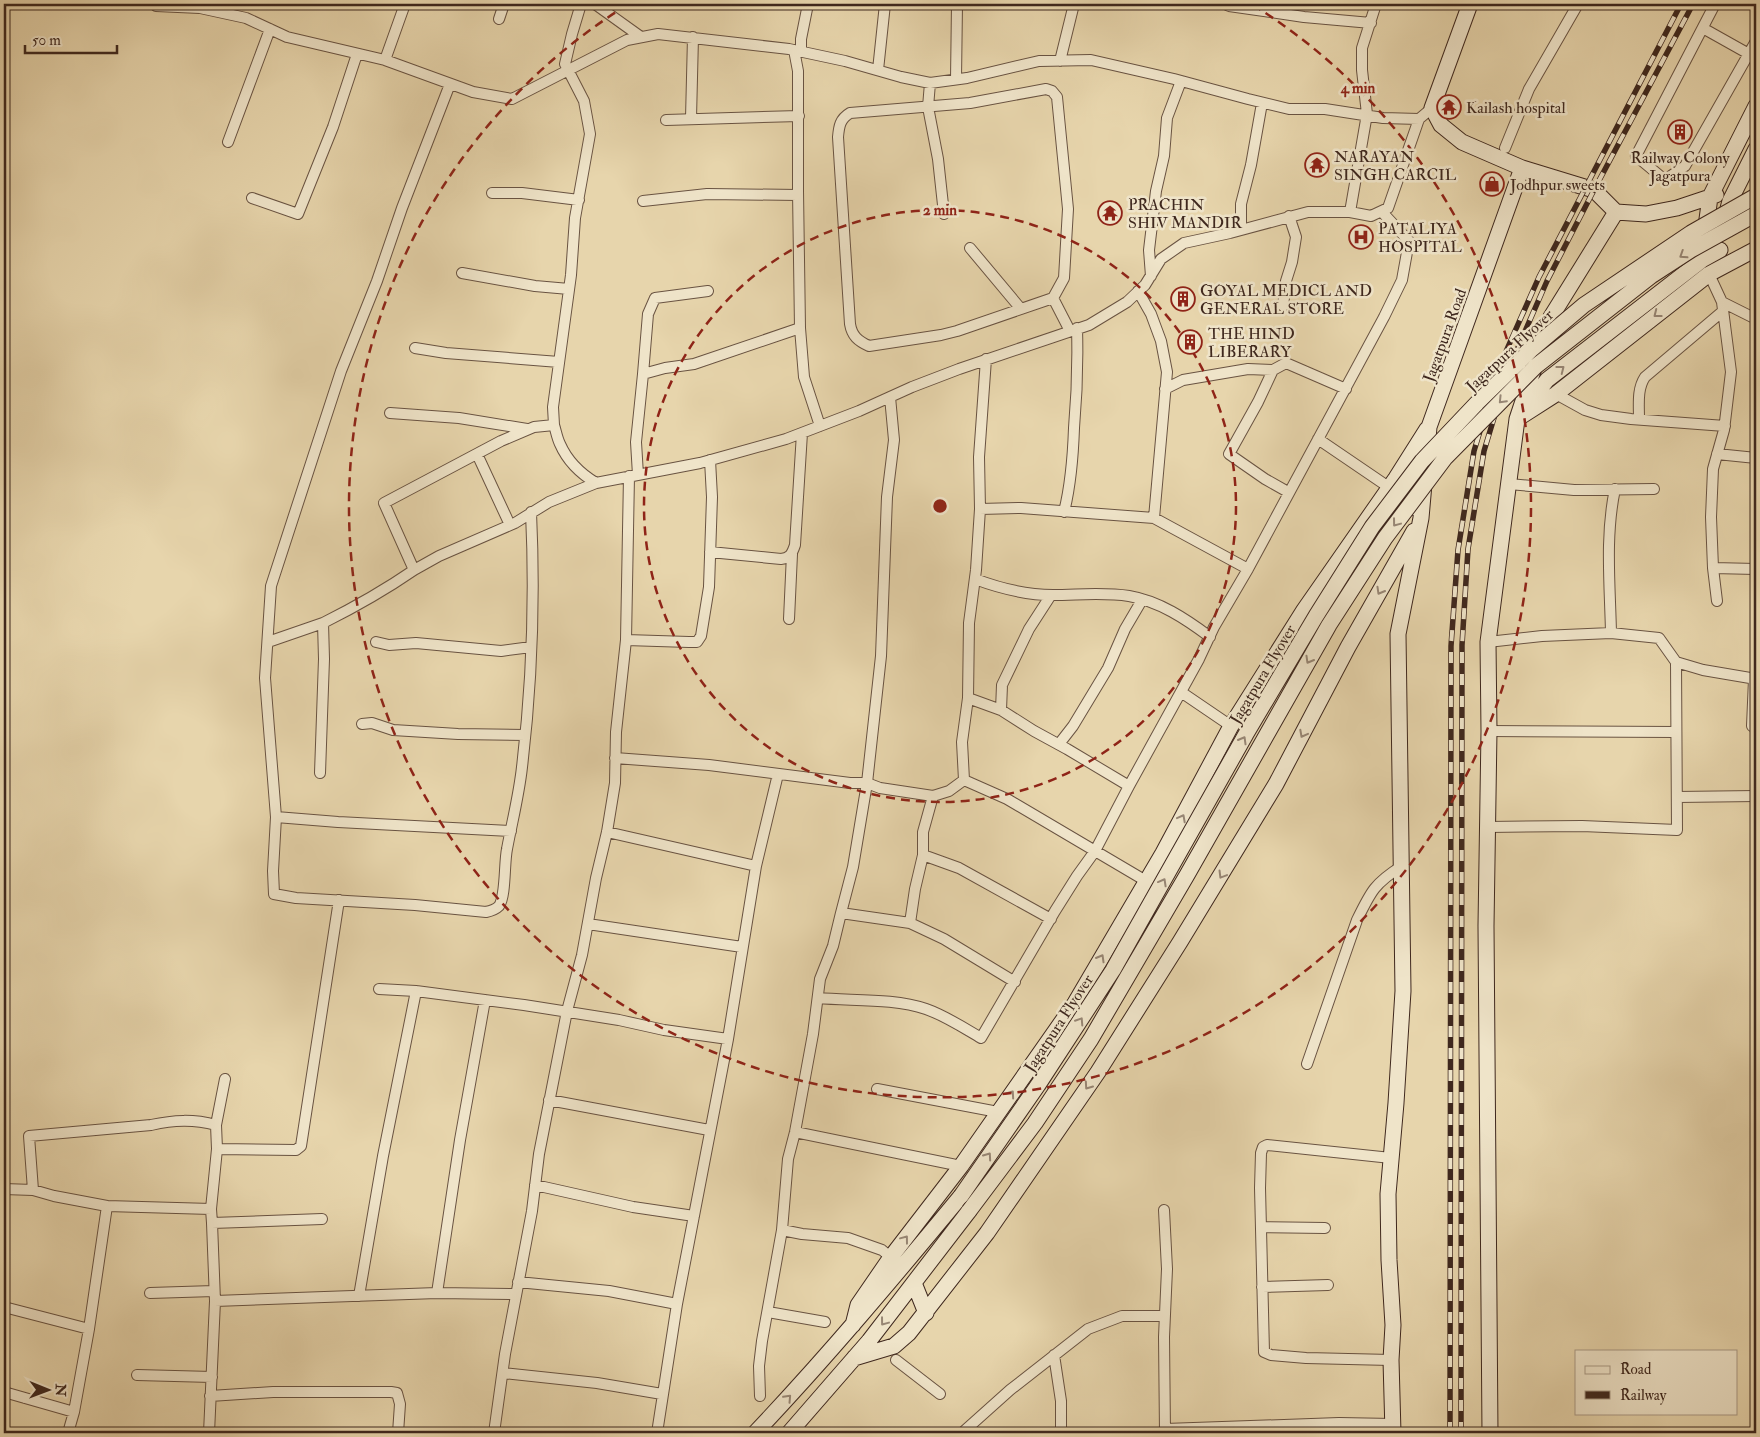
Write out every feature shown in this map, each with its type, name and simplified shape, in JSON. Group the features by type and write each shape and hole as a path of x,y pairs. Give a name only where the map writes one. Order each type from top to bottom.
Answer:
{"main road":[{"path":"1470,4 1432,108 1441,125 1462,142 1522,168 1594,190 1616,212 1646,214 1677,208 1736,188"},
{"path":"1702,260 1710,197 1756,106"},
{"path":"1729,157 1755,155"},
{"path":"1716,270 1730,202 1755,155"},
{"name":"Jagatpura Road","path":"1393,1428 1391,1360 1393,1325 1389,1260 1388,1194 1403,991 1398,634 1421,518 1429,427 1522,168"},
{"name":"Jagatpura Flyover","path":"897,1262 960,1196 1038,1085 1113,970 1246,734 1316,616 1372,527 1422,461 1532,349 1584,305 1691,233 1756,196"},
{"path":"1490,1433 1486,934 1489,731 1488,642 1517,419 1551,317 1616,212"},
{"name":"Jagatpura Flyover","path":"789,1433 854,1358 914,1283 970,1212 1035,1123 1091,1039 1329,625 1385,538 1446,458 1536,366 1651,276 1691,250 1756,214"},
{"path":"1517,419 1556,394 1716,270 1756,249"},
{"path":"1517,419 1547,380 1702,260 1720,250"},
{"path":"1702,260 1716,270"},
{"path":"755,1433 853,1325 998,1112 1076,1002 1163,853 1231,726 1304,610 1390,488 1429,427"},
{"path":"854,1358 894,1346 909,1334 987,1233 1098,1072 1276,784 1348,647 1421,518"},
{"path":"914,1283 926,1313"}],"street":[{"path":"154,4 156,6 200,6 246,18 288,37 385,60 474,92 512,99 627,40 658,34 797,51 845,60 930,83 1039,61 1091,60 1289,109 1325,109 1383,118 1419,119"},
{"path":"385,60 405,4"},
{"path":"499,19 504,4"},
{"path":"581,4 565,64 584,101 590,134 575,218 569,289 553,407 554,425 560,444 584,475 596,483"},
{"path":"595,4 641,37"},
{"path":"808,4 797,51 800,328 804,377 820,426"},
{"path":"878,70 884,4"},
{"path":"956,79 957,4"},
{"path":"1060,61 1074,4"},
{"path":"1225,4 1304,17 1371,23"},
{"path":"1350,212 1367,114 1362,70 1362,48 1376,4"},
{"path":"1504,148 1529,89 1578,4"},
{"path":"1715,4 1636,156 1664,180 1685,166 1756,41"},
{"path":"228,142 270,29"},
{"path":"1708,31 1750,54"},
{"path":"691,118 692,37"},
{"path":"252,198 298,214 333,127 357,54"},
{"path":"1151,276 1149,250 1156,191 1164,156 1167,118 1181,81"},
{"path":"930,83 928,107 938,159 944,214"},
{"path":"450,84 341,370 271,586 265,678 276,817 273,871 274,894 296,898 492,911 498,907 502,900 506,852 522,768 525,735 533,594 532,512"},
{"path":"1046,89 1052,91 1057,97 1068,209 1064,278 1053,298 940,335 869,346 859,341 852,333 838,137 839,127 843,118 850,113 970,103 1046,89"},
{"path":"1240,230 1241,204 1251,165 1262,102"},
{"path":"268,642 323,623 366,601 439,556 510,524 549,502 596,483 710,460 802,433 958,369 1088,325 1127,302 1145,285 1161,259 1184,243 1308,212 1350,212 1371,216 1382,212 1388,208 1419,119 1432,108"},
{"path":"666,120 798,116"},
{"path":"492,193 579,200"},
{"path":"643,201 707,194 798,195"},
{"path":"818,998 882,1002 925,1008 982,1038 1050,919 1095,851 1288,492 1346,389 1402,280 1409,241 1382,212"},
{"path":"1284,306 1286,281 1292,262 1296,237 1289,216"},
{"path":"970,248 1021,309"},
{"path":"1716,270 1731,372 1724,426 1713,468 1711,517 1713,568 1717,601"},
{"path":"462,273 535,286 569,289"},
{"path":"494,1433 502,1373 550,1100 567,1011 582,955 616,783 616,732 626,640 636,442 648,314 655,298 708,291"},
{"path":"1138,292 1151,314 1161,340 1167,372 1164,420 1154,496 1154,518"},
{"path":"1053,298 1073,330 1078,376 1070,489 1064,512"},
{"path":"1722,306 1756,319"},
{"path":"1639,419 1640,389 1645,377 1722,306"},
{"path":"643,374 665,368 694,364 800,328"},
{"path":"414,348 446,353 559,362"},
{"path":"964,780 962,742 968,698 970,623 980,509 979,457 986,359"},
{"path":"1166,389 1183,380 1248,369 1273,370 1286,363 1346,389"},
{"path":"1273,370 1258,402 1229,454 1288,492"},
{"path":"1556,394 1585,410 1601,415 1724,426"},
{"path":"760,1396 760,1366 782,1230 788,1159 795,1132 820,979 832,946 853,867 867,783 882,656 888,497 894,440 890,397"},
{"path":"390,413 459,418 528,430"},
{"path":"414,570 384,503 477,454 534,427 554,425"},
{"path":"789,619 792,554 795,546 802,433"},
{"path":"1318,439 1390,488 1421,518"},
{"path":"477,454 510,524"},
{"path":"1717,454 1756,458"},
{"path":"626,640 666,643 697,642 701,636 704,629 709,587 712,497 710,460"},
{"path":"1509,484 1549,488 1654,489"},
{"path":"1611,633 1609,540 1614,489"},
{"path":"980,509 1021,508 1154,518 1248,569"},
{"path":"710,552 781,559 788,558 792,554"},
{"path":"1713,568 1756,569"},
{"path":"975,579 1002,588 1051,595 1096,593 1130,596 1166,609 1210,637"},
{"path":"1001,710 1002,685 1029,629 1051,595"},
{"path":"1059,744 1073,726 1108,668 1125,629 1142,600"},
{"path":"320,773 324,659 323,623"},
{"path":"1488,642 1542,636 1611,633 1659,638 1676,662 1677,830 1582,826 1488,828"},
{"path":"376,642 389,645 416,643 501,651 531,647"},
{"path":"1676,662 1703,670 1755,679 1752,726"},
{"path":"1181,692 1231,726"},
{"path":"968,698 1001,710 1129,786"},
{"path":"362,724 372,724 392,730 458,734 525,735"},
{"path":"1489,731 1676,732"},
{"path":"616,758 709,765 850,783 867,783 880,788 933,796 948,791 964,780"},
{"path":"657,1433 677,1304 728,1039 756,866 778,774"},
{"path":"964,780 1007,799 1146,881"},
{"path":"910,923 923,855 923,832 933,796"},
{"path":"1677,797 1756,796"},
{"path":"276,817 511,831"},
{"path":"607,832 756,866"},
{"path":"923,855 959,868 1050,919"},
{"path":"1307,1064 1357,920 1377,884 1402,866"},
{"path":"217,1149 296,1150 302,1146 339,900"},
{"path":"841,913 910,923 944,939 1015,982"},
{"path":"588,924 742,947"},
{"path":"379,988 416,991 567,1011 664,1030 728,1039"},
{"path":"359,1296 383,1156 416,991"},
{"path":"437,1293 460,1140 485,1000"},
{"path":"209,1433 214,1296 211,1209 217,1149 216,1125 225,1079"},
{"path":"877,1089 998,1112"},
{"path":"550,1100 709,1130"},
{"path":"33,1190 29,1136 151,1125 171,1120 190,1120 216,1125"},
{"path":"795,1132 961,1166"},
{"path":"1391,1158 1267,1145 1263,1148 1262,1153 1261,1227 1263,1349 1267,1354 1306,1358 1391,1360"},
{"path":"535,1185 633,1207 694,1216"},
{"path":"4,1189 33,1190 107,1206 211,1209"},
{"path":"68,1433 74,1412 89,1329 107,1206"},
{"path":"1164,1210 1167,1269 1165,1431 1264,1430 1339,1423 1393,1428"},
{"path":"212,1223 322,1219"},
{"path":"1261,1227 1325,1228"},
{"path":"782,1230 802,1234 848,1238 882,1250 897,1262"},
{"path":"518,1282 609,1291 677,1304"},
{"path":"1262,1287 1328,1285"},
{"path":"150,1293 214,1296 359,1296 437,1293 516,1294"},
{"path":"4,1307 89,1329"},
{"path":"768,1312 825,1322"},
{"path":"962,1433 1010,1390 1088,1329 1122,1316 1165,1316"},
{"path":"1054,1355 1061,1401 1061,1433"},
{"path":"896,1360 940,1394"},
{"path":"502,1373 597,1383 662,1394"},
{"path":"137,1375 212,1377"},
{"path":"4,1392 74,1412"},
{"path":"210,1396 273,1392 391,1392 397,1394 400,1400 398,1433"}],"railway":[{"path":"1450,1433 1451,646 1458,550 1474,451 1500,365 1539,277 1681,4"},
{"path":"1461,1433 1462,645 1468,549 1484,451 1509,368 1547,281 1693,4"}],"place":[{"name":"Kailash hospital","path":"1449,107"},
{"name":"Railway Colony Jagatpura","path":"1680,132"},
{"name":"NARAYAN SINGH CARCIL","path":"1317,165"},
{"name":"Jodhpur sweets","path":"1492,184"},
{"name":"PRACHIN SHIV MANDIR","path":"1110,213"},
{"name":"PATALIYA HOSPITAL","path":"1361,237"},
{"name":"GOYAL MEDICL AND GENERAL STORE","path":"1183,299"},
{"name":"THE HIND LIBERARY","path":"1190,342"}]}
